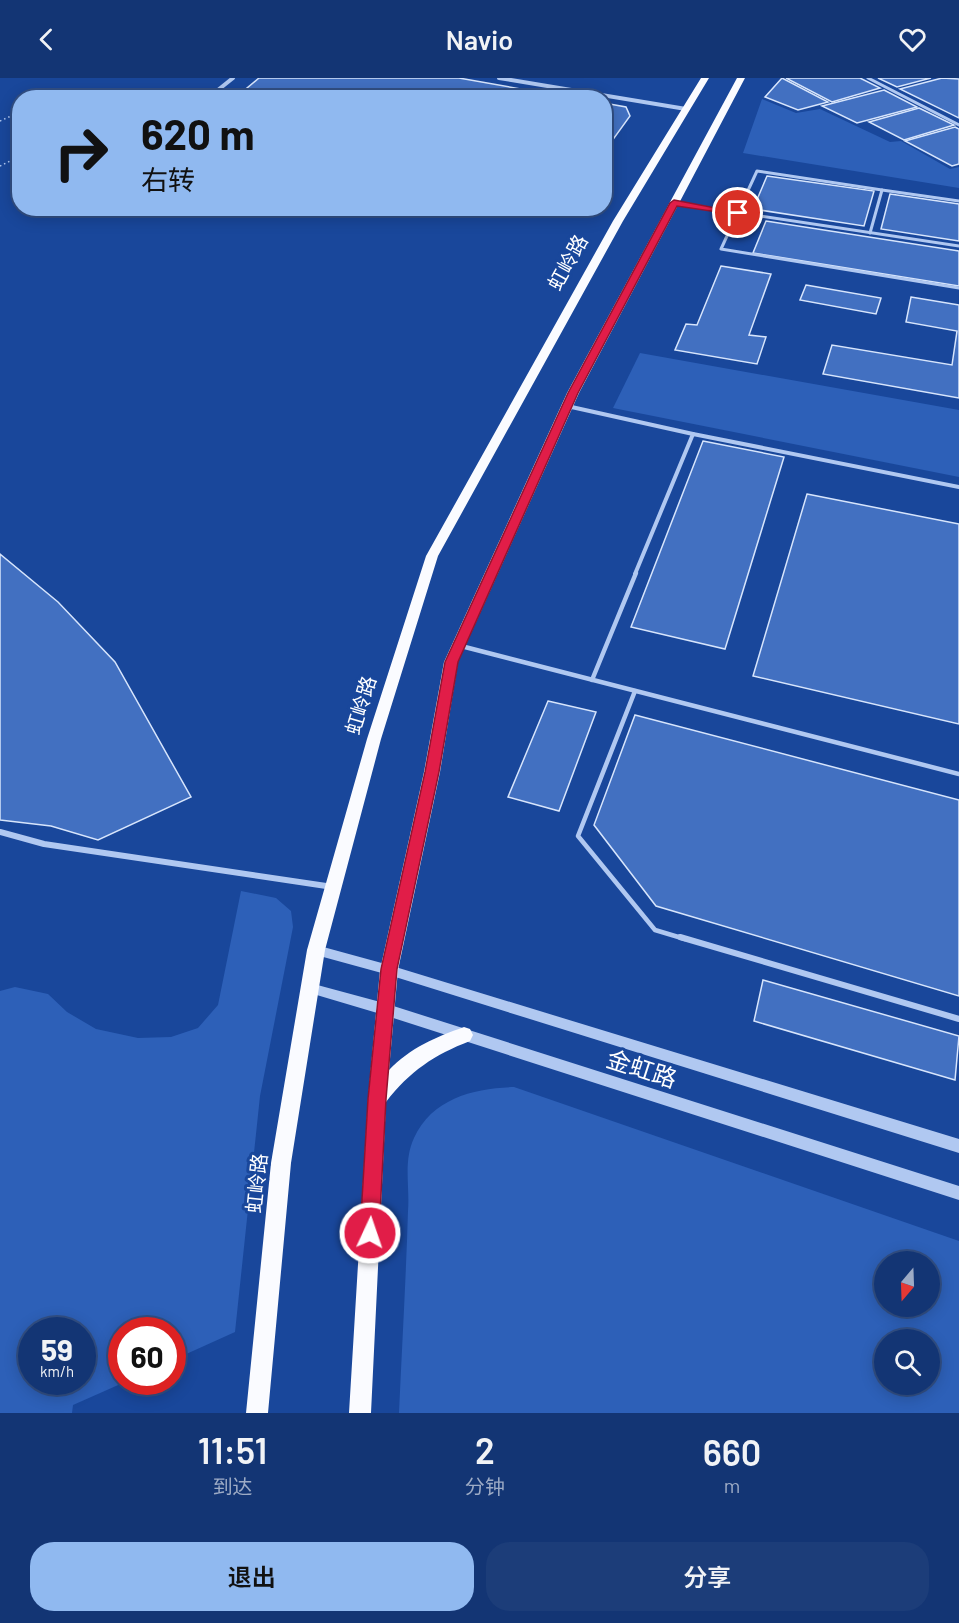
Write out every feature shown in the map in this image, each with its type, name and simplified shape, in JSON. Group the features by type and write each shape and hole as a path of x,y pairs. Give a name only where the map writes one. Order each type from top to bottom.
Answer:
{"main road":[{"name":"虹岭路","path":"257,1413 281,1163 316,950 374,739 432,556 618,221 705,78"},
{"path":"360,1413 384,1010 389,969 432,772 451,662 567,406 741,78"},
{"path":"377,1099 399,1069 426,1049 464,1035"}],"street":[{"path":"218,90 233,78"},
{"path":"499,78 569,90"},
{"path":"612,97 686,110"},
{"path":"0,832 44,844 333,888"},
{"name":"金虹路","path":"316,950 389,969 959,1146"},
{"name":"金虹路","path":"310,988 959,1193"}],"lane":[{"path":"868,78 959,125"},
{"path":"959,201 757,171 721,249 959,288"},
{"path":"870,232 882,190"},
{"path":"674,203 959,246"},
{"path":"567,406 959,488"},
{"path":"592,680 693,434"},
{"path":"459,646 959,774"},
{"path":"635,691 578,836 655,930 959,1019"}],"shaded area":[{"path":"762,99 796,113 820,109 890,142 901,141 950,169 959,167 959,188 743,153"},
{"path":"640,353 959,410 959,477 613,408"},
{"path":"241,891 276,898 291,911 293,927 260,1096 235,1332 186,1354 186,1317 108,1317 108,1390 96,1395 96,1317 18,1317 18,1395 96,1395 73,1405 72,1413 0,1413 0,991 15,987 48,994 67,1012 96,1029 138,1038 171,1037 198,1028 218,1005"},
{"path":"514,1087 959,1241 959,1413 399,1413 408,1165 411,1147 422,1124 432,1113 456,1098 484,1090"}],"building":[{"path":"259,78 459,78 526,90 245,90"},
{"path":"782,78 828,102 798,110 765,97"},
{"path":"786,78 860,78 880,88 832,102"},
{"path":"878,78 931,78 897,87"},
{"path":"942,78 959,79 959,118 900,89"},
{"path":"884,90 917,107 857,123 822,106"},
{"path":"612,104 626,107 630,116 612,141"},
{"path":"919,108 954,125 904,140 869,122"},
{"path":"955,127 959,129 959,164 952,166 905,141"},
{"path":"767,176 874,191 864,226 753,209"},
{"path":"890,194 959,204 959,241 881,229"},
{"path":"766,221 959,251 959,286 753,253"},
{"path":"721,266 771,274 749,335 766,337 757,364 675,350 686,324 697,325"},
{"path":"806,285 881,298 876,314 800,300"},
{"path":"911,297 959,305 959,398 823,374 832,345 952,365 957,331 906,322"},
{"path":"703,441 784,457 725,649 631,627"},
{"path":"807,494 959,524 959,724 753,676"},
{"path":"0,554 58,602 115,662 191,797 98,840 51,826 0,820"},
{"path":"548,701 596,712 559,811 508,797"},
{"path":"635,715 959,800 959,996 656,906 594,825"},
{"path":"763,980 959,1036 955,1080 754,1021"}],"route":[{"path":"370,1233 377,1099 389,969 432,772 451,662 573,393 674,203 738,213"}]}
